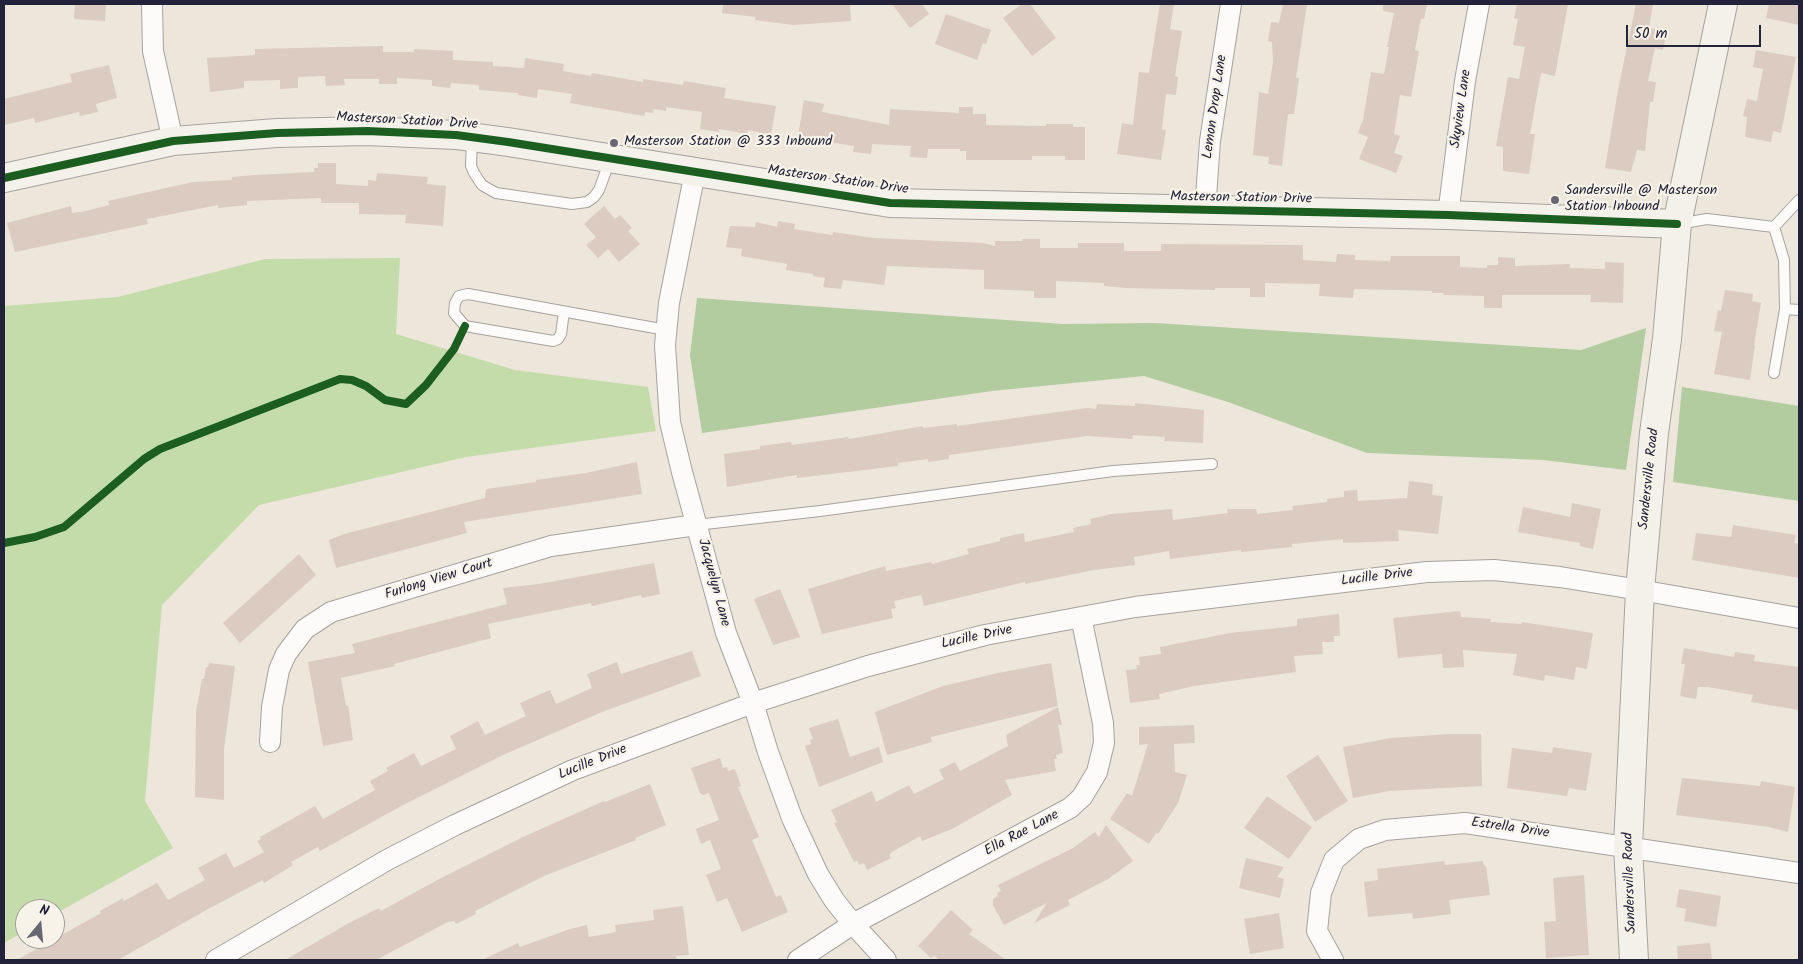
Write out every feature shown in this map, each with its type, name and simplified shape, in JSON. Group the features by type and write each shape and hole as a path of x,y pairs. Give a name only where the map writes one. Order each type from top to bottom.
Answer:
{"street":[{"path":"152,4 153,51 173,141"},
{"name":"Lemon Drop Lane","path":"1205,211 1210,140 1231,4"},
{"name":"Skyview Lane","path":"1448,215 1465,81 1479,4"},
{"name":"Sandersville Road","path":"1634,960 1628,846 1640,590 1654,433 1667,340 1677,224 1724,4"},
{"name":"Masterson Station Drive","path":"4,178 173,141 321,130 472,137 611,157 890,203 1448,215 1677,224"},
{"name":"Jacquelyn Lane","path":"696,172 669,303 666,330 666,378 670,422 726,633 754,703 780,788 805,848 834,900 886,960"},
{"name":"Furlong View Court","path":"270,742 272,707 279,670 286,654 305,629 331,612 551,546 696,525"},
{"name":"Lucille Drive","path":"216,960 386,860 455,825 573,770 754,703 925,650 986,635 1135,607 1427,572 1494,570 1560,577 1799,618"},
{"name":"Ella Rae Lane","path":"798,960 853,924 1070,808 1089,787 1101,759 1104,743 1103,723 1081,617"},
{"name":"Estrella Drive","path":"1333,960 1318,931 1321,894 1334,860 1359,839 1385,830 1465,823 1799,873"}],"lane":[{"path":"472,137 471,166 482,185 496,193 572,204 588,202 594,198 599,190 611,157"},
{"path":"1774,227 1799,200"},
{"path":"1677,224 1707,219 1774,227"},
{"path":"1774,227 1784,260 1785,309 1774,373"},
{"path":"564,312 561,334 558,339 553,341 465,326 454,313 455,304 459,296 468,294 666,330"},
{"path":"1785,309 1799,310"},
{"path":"696,525 820,511 1113,472 1212,464"}],"green space":[{"path":"400,258 396,334 515,370 648,387 656,431 466,457 259,505 162,605 145,801 173,848 65,908 65,899 15,899 15,937 4,943 4,306 118,297 265,259"},
{"path":"697,298 1063,324 1155,323 1581,350 1646,328 1626,470 1543,460 1367,453 1228,402 1144,376 992,391 702,433 690,355"},
{"path":"1682,387 1799,406 1799,501 1673,482"}],"building":[{"path":"75,4 106,4 105,21 74,19"},
{"path":"723,4 850,4 851,21 793,25 755,20 756,17 722,13"},
{"path":"892,4 922,4 929,14 910,28"},
{"path":"1022,4 1030,4 1056,38 1032,56 1003,18"},
{"path":"1160,4 1174,4 1170,29 1182,31 1175,76 1178,77 1176,95 1166,94 1162,129 1166,130 1161,160 1117,154 1122,123 1133,125 1139,72 1149,73"},
{"path":"1283,4 1307,4 1296,78 1299,78 1294,114 1288,114 1282,166 1268,164 1269,157 1253,155 1259,92 1268,94 1273,62 1272,42 1268,41 1271,22 1279,23"},
{"path":"1383,4 1427,4 1424,19 1421,18 1415,50 1419,51 1411,97 1400,95 1394,134 1400,136 1394,153 1403,156 1396,173 1359,159 1368,137 1358,133 1363,120 1371,72 1384,74 1389,47 1387,47 1394,13 1383,11"},
{"path":"1517,4 1568,4 1555,76 1541,73 1530,134 1535,134 1529,174 1503,171 1503,147 1496,146 1508,77 1519,79 1525,47 1513,45 1518,19 1514,18"},
{"path":"1636,4 1653,4 1649,28 1667,31 1663,50 1655,48 1648,81 1656,82 1653,102 1650,102 1645,151 1637,150 1631,172 1605,168 1618,90"},
{"path":"1769,4 1799,4 1799,25 1766,18"},
{"path":"946,14 991,30 986,44 983,43 977,60 935,44"},
{"path":"383,46 383,52 414,52 414,49 453,51 453,60 493,62 493,66 524,68 525,58 564,64 563,71 591,76 592,73 643,82 643,79 683,85 684,81 726,88 724,98 776,106 771,135 748,130 747,134 719,129 719,132 700,129 702,112 666,107 666,111 654,109 653,113 645,112 644,116 570,103 572,94 538,89 537,98 518,95 518,93 479,90 479,85 451,83 450,88 432,86 432,80 397,78 397,84 379,84 379,79 344,79 345,85 326,86 325,76 298,77 298,88 280,89 280,80 244,81 244,88 210,92 207,58 255,55 255,49"},
{"path":"1756,50 1796,57 1781,133 1773,131 1771,142 1745,137 1747,117 1743,116 1747,99 1757,101 1763,69 1753,67"},
{"path":"109,65 117,98 96,104 98,112 80,116 79,112 35,123 34,118 4,125 4,99 72,82 70,74"},
{"path":"804,100 824,104 822,112 889,125 890,109 959,113 959,107 973,107 973,114 986,114 986,125 1046,126 1046,124 1073,124 1073,127 1085,127 1085,160 1065,160 1065,156 1032,156 1032,160 966,160 966,151 960,151 960,149 928,149 927,158 910,157 911,146 872,144 871,154 853,152 854,146 816,140 815,146 797,142"},
{"path":"318,163 336,163 336,184 368,186 368,180 376,181 377,173 428,177 427,184 446,186 443,226 405,223 406,215 359,214 359,203 321,203 321,198 247,201 247,205 218,208 218,205 147,219 148,224 15,252 7,223 71,206 72,213 81,212 109,205 108,201 193,182 232,180 232,177 255,175 314,172 314,168 318,168"},
{"path":"604,206 615,219 620,215 632,228 628,231 640,244 619,262 608,249 598,258 586,245 596,237 584,224"},
{"path":"778,221 795,224 794,229 832,235 833,232 874,238 983,243 995,246 995,241 1022,241 1022,239 1040,239 1040,248 1078,248 1078,243 1124,243 1124,251 1161,251 1161,244 1303,245 1303,260 1336,262 1337,254 1355,255 1355,260 1390,261 1391,256 1460,256 1460,267 1487,268 1487,265 1498,265 1498,257 1515,258 1515,266 1570,264 1570,268 1605,269 1605,262 1624,263 1623,303 1590,302 1591,295 1502,295 1502,308 1484,308 1484,296 1444,295 1443,293 1432,293 1432,291 1354,289 1353,298 1319,296 1320,284 1265,283 1265,297 1250,297 1250,288 1215,288 1215,290 1126,288 1104,286 1104,283 1056,281 1056,298 1034,298 1034,291 984,289 984,270 887,266 884,285 843,280 841,289 823,287 825,278 813,276 813,274 786,270 787,264 741,256 742,249 726,247 730,226 755,227 756,222 777,227"},
{"path":"1725,290 1753,294 1752,301 1761,303 1750,380 1714,374 1722,332 1714,331 1718,310 1721,311"},
{"path":"1135,403 1204,410 1203,443 1164,441 1165,437 1133,435 1132,439 1087,436 949,455 949,459 928,462 928,459 898,463 898,466 797,478 797,475 727,487 724,454 760,449 760,446 791,442 792,445 848,437 849,439 923,426 923,428 957,424 957,426 1087,408 1096,409 1097,404 1135,406"},
{"path":"637,462 642,494 464,522 467,533 336,568 329,540 344,534 485,498 486,489 536,482 536,480 586,473"},
{"path":"1409,481 1433,484 1432,495 1443,496 1438,534 1398,530 1399,541 1343,543 1343,539 1292,544 1292,547 1241,552 1241,550 1170,559 1169,551 1134,557 1135,565 1094,570 1025,584 1025,582 924,606 921,595 894,601 896,608 891,609 893,618 822,634 808,589 885,566 886,571 931,562 932,564 969,554 967,549 1000,541 1000,538 1024,533 1025,542 1074,532 1073,528 1091,524 1090,519 1112,514 1172,509 1173,520 1228,513 1227,509 1256,509 1257,514 1293,510 1292,506 1327,502 1327,499 1344,497 1344,491 1357,490 1358,501 1407,498"},
{"path":"1572,503 1601,509 1593,549 1580,546 1580,543 1518,532 1523,507 1570,517"},
{"path":"1733,525 1796,535 1794,543 1799,544 1799,578 1692,560 1696,533 1731,537"},
{"path":"299,554 316,575 240,643 223,623"},
{"path":"654,563 660,594 642,598 641,595 592,606 591,603 488,624 491,638 394,664 395,666 341,678 346,706 348,705 353,740 323,746 308,662 355,653 352,644 507,604 503,588 539,584"},
{"path":"780,589 800,637 773,645 754,599"},
{"path":"1460,611 1461,617 1491,619 1490,622 1522,624 1522,622 1593,633 1587,669 1576,667 1574,680 1545,675 1544,681 1513,675 1517,654 1463,650 1464,667 1443,668 1442,654 1398,658 1393,618"},
{"path":"1339,614 1340,636 1334,636 1334,642 1322,642 1323,654 1294,656 1296,672 1194,686 1159,694 1160,699 1130,703 1126,670 1137,669 1136,665 1140,665 1139,657 1161,654 1160,647 1230,633 1297,626 1297,619"},
{"path":"1684,648 1734,657 1735,652 1755,655 1754,661 1799,667 1799,710 1751,702 1753,695 1708,687 1698,687 1696,699 1680,696 1685,664 1681,664"},
{"path":"692,651 701,676 602,712 503,755 405,804 320,851 318,847 291,862 293,865 264,883 263,880 118,960 17,960 37,949 65,949 65,933 123,898 124,901 157,883 168,900 205,880 198,868 226,853 234,868 264,852 257,841 261,839 260,837 315,806 323,819 375,790 370,781 388,771 386,768 414,753 421,766 456,749 450,736 478,721 485,735 526,716 520,703 550,690 556,704 592,688 587,674 617,662 621,674"},
{"path":"209,663 235,666 224,749 224,800 195,797 196,712 202,679 204,679 206,667 208,667"},
{"path":"1051,663 1058,706 931,737 932,742 887,755 875,712 943,686"},
{"path":"1058,707 1062,725 1058,725 1063,753 1056,755 1057,759 1054,759 1056,771 1005,780 1012,795 952,829 922,841 920,836 892,852 889,855 891,858 867,870 864,863 859,865 857,861 854,862 834,823 837,822 831,810 872,791 876,802 909,785 914,794 944,779 939,770 955,762 960,771 1008,746 1006,735"},
{"path":"838,719 850,757 879,747 883,762 819,787 805,746 811,744 810,740 813,739 809,728"},
{"path":"1194,725 1195,743 1174,744 1175,772 1187,775 1178,803 1158,834 1156,833 1149,844 1110,819 1127,793 1132,796 1148,744 1139,745 1139,727"},
{"path":"1481,734 1482,786 1389,791 1353,798 1343,747 1391,738"},
{"path":"1553,747 1592,753 1586,791 1569,788 1567,796 1507,788 1512,748 1552,753"},
{"path":"1318,755 1348,801 1315,822 1286,776"},
{"path":"720,758 723,768 727,767 728,771 735,769 741,786 738,787 759,837 752,840 776,897 781,895 788,912 742,932 727,898 717,902 706,875 721,869 710,840 701,844 696,829 719,820 709,793 703,795 700,793 691,768"},
{"path":"1682,778 1760,786 1761,781 1795,787 1788,832 1769,827 1676,815"},
{"path":"650,784 666,825 635,838 636,840 544,876 475,911 476,914 456,924 454,921 448,922 376,960 285,960 349,923 379,908 381,911 441,878 523,837 604,801"},
{"path":"1267,796 1312,827 1289,859 1244,828"},
{"path":"1106,825 1133,861 1108,879 1068,900 1070,905 1034,923 1047,903 1004,925 993,905 993,899 1001,891 998,885 1073,848 1095,832 1099,837"},
{"path":"1246,858 1284,867 1277,877 1284,879 1280,898 1239,888"},
{"path":"1444,861 1445,865 1483,861 1484,866 1486,866 1490,895 1449,900 1451,914 1413,919 1412,913 1368,917 1364,882 1378,880 1377,869"},
{"path":"1584,875 1589,955 1546,958 1544,922 1556,921 1553,878"},
{"path":"1679,889 1721,896 1716,927 1684,921 1686,909 1676,907"},
{"path":"683,906 689,955 676,956 677,960 482,960 518,943 520,947 570,929 587,925 589,937 616,932 615,925 654,920 653,910"},
{"path":"951,910 973,930 969,934 1006,960 939,960 934,955 931,958 918,946"},
{"path":"1279,913 1284,948 1250,954 1244,919"},
{"path":"1710,943 1712,960 1678,960 1677,946"}],"cycle path":[{"path":"4,178 173,141 277,133 367,131 456,135 508,142 890,203 1448,215 1677,224"},
{"path":"4,543 35,537 64,527 144,459 160,449 340,379 352,380 366,386 385,400 406,404 426,385 454,349 465,326"}],"place":[{"name":"Masterson Station @ 333 Inbound","path":"614,143"},
{"name":"Sandersville @ Masterson Station Inbound","path":"1555,200"}]}
